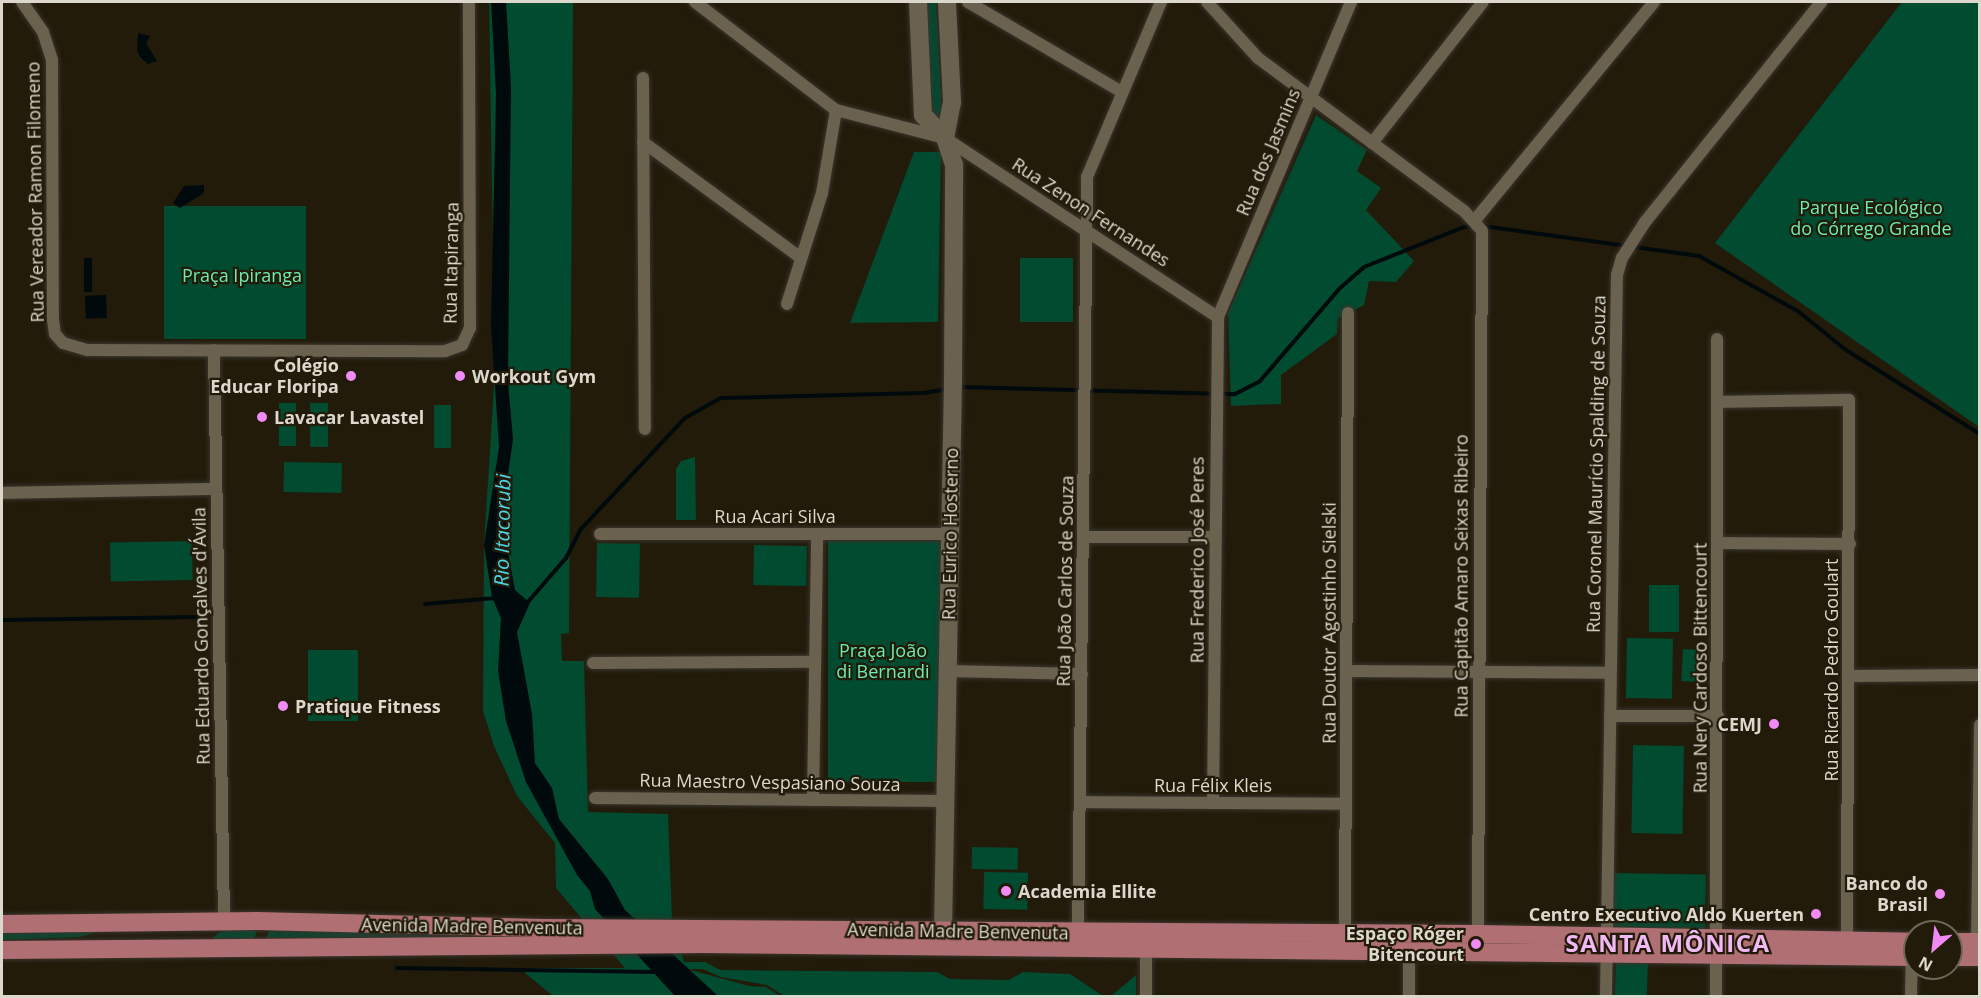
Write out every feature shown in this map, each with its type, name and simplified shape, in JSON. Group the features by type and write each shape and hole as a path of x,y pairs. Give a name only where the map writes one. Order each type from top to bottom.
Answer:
{"main road":[{"name":"Avenida Madre Benvenuta","path":"2,924 224,920 684,928 942,940"},
{"path":"188,948 218,929 224,920"},
{"path":"261,948 273,921"},
{"name":"Avenida Madre Benvenuta","path":"2,950 942,940 1078,941 1345,934 1478,934 1607,937 1717,949 1903,952"},
{"name":"Avenida Madre Benvenuta","path":"1078,941 1146,951 1409,954 1607,956 1847,941 1903,950"},
{"path":"1963,944 1979,947"},
{"path":"1963,953 1979,947"}],"street":[{"name":"Rua Vereador Ramon Filomeno","path":"22,2 43,32 52,60 56,334 63,343 88,350 214,350"},
{"name":"Rua Itapiranga","path":"214,350 445,351 462,345 470,328 469,2"},
{"path":"695,2 836,110 822,193 787,304"},
{"path":"918,2 922,115 945,138"},
{"path":"945,138 952,102 947,2"},
{"path":"968,2 1122,92"},
{"name":"Rua João Carlos de Souza","path":"1078,941 1086,230 1089,168 1161,2"},
{"path":"1207,2 1258,58 1478,225 1654,2"},
{"name":"Rua dos Jasmins","path":"1218,316 1352,2"},
{"path":"1372,143 1483,2"},
{"name":"Rua Coronel Maurício Spalding de Souza","path":"1606,996 1617,275 1622,258 1645,222 1821,2"},
{"path":"643,78 645,429"},
{"name":"Rua Zenon Fernandes","path":"836,110 945,138 1218,316"},
{"name":"Rua Eurico Hosterno","path":"942,940 953,388 954,165 945,138"},
{"path":"643,142 801,258"},
{"name":"Rua Capitão Amaro Seixas Ribeiro","path":"1478,225 1478,934"},
{"name":"Rua Doutor Agostinho Sielski","path":"1345,934 1348,313"},
{"name":"Rua Frederico José Peres","path":"1213,803 1218,316"},
{"name":"Rua Nery Cardoso Bittencourt","path":"1716,996 1717,339"},
{"name":"Rua Eduardo Gonçalves d'Ávila","path":"214,350 224,920"},
{"name":"Rua Ricardo Pedro Goulart","path":"1718,402 1849,400 1847,941"},
{"path":"2,493 216,489"},
{"name":"Rua Acari Silva","path":"600,534 950,534"},
{"path":"813,800 818,534"},
{"path":"1083,537 1215,537"},
{"path":"1718,543 1850,544"},
{"path":"593,663 815,662"},
{"path":"948,671 1082,674"},
{"path":"1346,671 1610,673"},
{"path":"1849,676 1980,675"},
{"path":"1610,716 1718,716"},
{"path":"1979,947 1980,725"},
{"name":"Rua Maestro Vespasiano Souza","path":"595,798 945,801"},
{"name":"Rua Félix Kleis","path":"1080,802 1346,804"},
{"path":"1146,951 1146,996"},
{"path":"1409,954 1409,996"},
{"path":"1911,996 1912,980"}],"green space":[{"path":"489,2 573,3 569,633 561,634 562,661 584,661 588,812 668,814 672,920 684,962 705,962 720,970 937,972 950,979 1009,980 1023,972 1070,974 1103,996 784,996 767,985 721,977 703,969 687,969 749,986 766,987 780,996 553,996 519,968 625,968 598,937 266,938 270,930 593,932 556,888 555,843 517,796 494,746 483,711 484,545 495,370"},
{"path":"926,2 936,2 942,114 939,116 932,114"},
{"name":"Parque Ecológico do Córrego Grande","path":"1902,2 1979,2 1979,427 1715,243"},
{"path":"1316,115 1367,150 1357,171 1381,188 1366,210 1414,261 1396,282 1369,281 1364,305 1338,318 1337,334 1281,375 1281,404 1231,406 1228,313"},
{"path":"914,152 941,152 938,322 850,323"},
{"name":"Praça Ipiranga","path":"164,206 306,206 306,339 164,339"},
{"path":"1020,258 1073,258 1073,322 1020,322"},
{"path":"279,403 296,403 296,446 279,446"},
{"path":"310,403 328,403 328,447 310,447"},
{"path":"434,405 451,405 451,448 434,448"},
{"path":"695,457 696,520 676,520 676,469 681,461"},
{"path":"284,462 342,463 341,493 283,492"},
{"path":"192,541 193,580 111,581 110,542"},
{"name":"Praça João di Bernardi","path":"828,541 942,541 942,782 828,782"},
{"path":"597,543 640,544 639,598 596,597"},
{"path":"754,545 807,546 806,586 753,585"},
{"path":"1649,585 1679,585 1679,632 1649,632"},
{"path":"1627,638 1673,639 1672,699 1626,698"},
{"path":"1683,649 1700,650 1698,682 1681,681"},
{"path":"308,650 358,650 358,721 308,721"},
{"path":"1633,745 1684,746 1682,834 1631,833"},
{"name":"Academia Ellite","path":"972,847 1018,848 1018,870 972,869"},
{"name":"Academia Ellite","path":"984,872 1028,873 1027,910 983,909"},
{"path":"1614,873 1706,875 1705,932 1613,930"},
{"path":"118,926 80,937 2,940 2,928"},
{"path":"227,927 258,928 254,939 211,939"},
{"path":"1616,962 1648,963 1647,996 1615,996"},
{"path":"1136,975 1136,996 1111,996"}],"water":[{"name":"Rio Itacorubi","path":"491,2 506,2 511,87 508,382 513,439 507,482 506,541 515,590 530,603 517,632 532,714 535,763 552,788 559,819 608,879 625,910 718,996 675,996 595,909 590,891 577,875 526,782 506,721 498,671 501,618 492,597 484,545 499,447 491,326 496,93"},
{"path":"138,33 150,36 146,43 157,61 148,64 141,58 137,51"},
{"path":"204,185 204,193 180,208 173,203 184,186"},
{"path":"84,258 92,258 92,292 84,292"},
{"path":"106,295 107,318 86,319 85,296"}],"waterway":[{"path":"960,387 1235,394 1260,381 1339,289 1364,267 1464,227 1475,226"},
{"path":"1483,226 1699,256 1799,312 1846,350 1980,434"},
{"path":"527,603 566,558 581,529 685,418 721,398 924,393 946,389"},
{"path":"425,604 496,598"},
{"path":"2,620 200,617"},
{"path":"397,968 654,972"}],"place":[{"name":"Colégio Educar Floripa","path":"351,376"},
{"name":"Workout Gym","path":"460,376"},
{"name":"Lavacar Lavastel","path":"262,417"},
{"name":"Pratique Fitness","path":"283,706"},
{"name":"CEMJ","path":"1774,724"},
{"name":"Academia Ellite","path":"1006,891"},
{"name":"Banco do Brasil","path":"1940,894"},
{"name":"Centro Executivo Aldo Kuerten","path":"1816,914"},
{"name":"Espaço Róger Bitencourt","path":"1476,944"}],"district":[{"name":"SANTA MÔNICA","path":"1668,943"}]}
